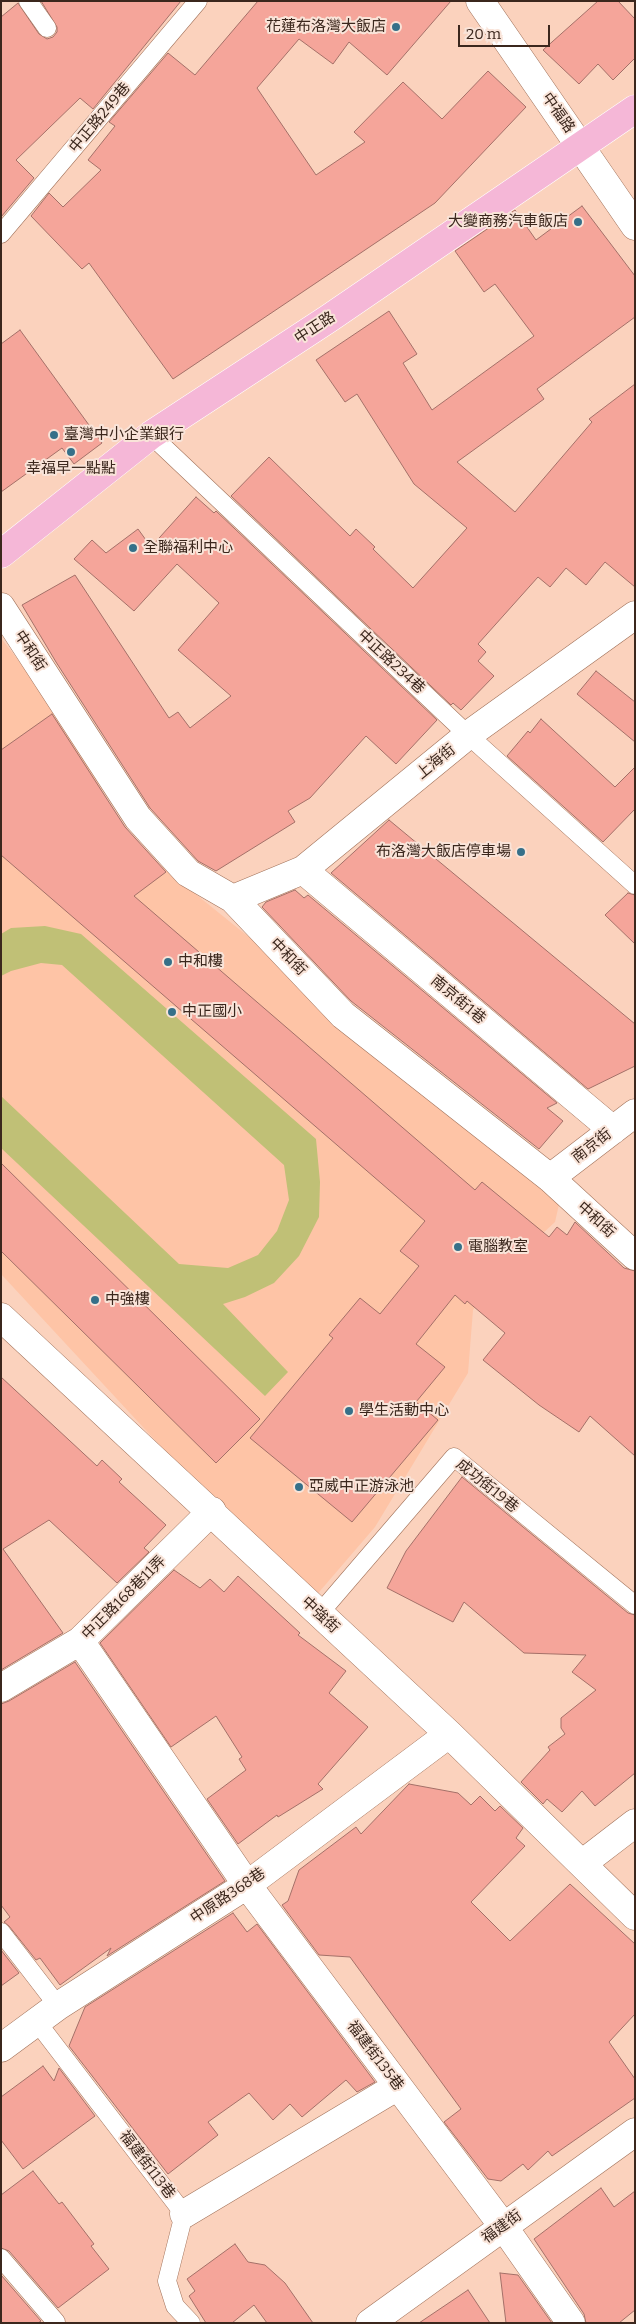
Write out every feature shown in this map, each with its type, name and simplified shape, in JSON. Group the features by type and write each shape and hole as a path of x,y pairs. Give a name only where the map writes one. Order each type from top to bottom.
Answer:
{"main road":[{"name":"中正路","path":"1,554 151,435 328,320 635,109"}],"street":[{"name":"中福路","path":"480,1 635,226"},
{"name":"中和街","path":"1,607 138,818 188,873 233,899 343,1015 550,1178 635,1256"},
{"name":"上海街","path":"233,899 303,870 468,735 635,615"},
{"name":"南京街1巷","path":"303,870 613,1130"},
{"name":"南京街","path":"550,1178 635,1113"},
{"name":"中強街","path":"1,1317 212,1511 319,1614 449,1734 583,1863 635,1916"},
{"name":"中正路168巷11弄","path":"1,1688 80,1641 212,1511"},
{"name":"福建街135巷","path":"80,1641 247,1885 503,2226 570,2323"},
{"name":"中原路368巷","path":"1,2048 48,2014 247,1885 449,1734"},
{"path":"583,1863 635,1823"},
{"path":"184,2214 398,2086"},
{"name":"福建街","path":"370,2323 635,2132"}],"lane":[{"path":"28,1 47,28"},
{"name":"中正路249巷","path":"1,234 198,1"},
{"name":"中正路234巷","path":"151,435 468,735 635,885"},
{"name":"成功街19巷","path":"319,1614 454,1457 635,1605"},
{"name":"福建街113巷","path":"1,1932 48,2014 184,2214 167,2281 175,2306 191,2323"},
{"path":"1,2258 56,2322"}],"shaded area":[{"name":"中正國小","path":"1,638 54,706 131,842 554,1183 560,1200 555,1222 501,1272 473,1310 468,1373 375,1527 308,1605 1,1274"},
{"path":"45,926 81,934 316,1139 320,1182 319,1217 299,1256 274,1283 245,1297 223,1304 288,1372 265,1396 1,1148 1,1096 179,1264 228,1268 258,1255 277,1231 289,1200 284,1165 62,965 41,963 11,971 1,976 1,934 11,928"}],"building":[{"path":"41,1 181,1 93,109 80,98 16,160 34,178 1,217 1,17 18,3 39,34 47,39 53,37 57,32 57,27"},
{"path":"258,1 451,1 387,75 349,42 333,64 299,39 257,88 316,175 365,142 354,132 403,82 442,119 488,71 526,107 435,203 173,379 89,263 82,269 31,216 49,193 63,207 101,170 88,160 115,126 109,122 168,53 195,75"},
{"path":"598,1 618,1 635,19 635,58 613,80 598,64 579,84 543,50"},
{"path":"582,206 635,276 635,317 537,389 544,399 457,462 515,512 592,422 589,419 635,384 635,587 605,562 586,585 566,568 550,587 538,577 478,644 486,652 478,661 494,676 461,710 453,703 451,705 231,496 269,457 350,536 356,529 375,547 373,549 413,588 467,528 414,484 357,394 345,402 316,360 389,311 417,354 403,363 432,410 534,336 495,284 484,292 455,251 515,210 536,240"},
{"path":"20,330 102,443 74,464 62,448 1,492 1,344"},
{"path":"196,497 214,513 216,511 437,720 396,764 366,736 310,798 288,811 295,822 216,871 198,861 150,808 56,662 22,605 75,575 169,718 178,712 190,728 231,696 178,650 219,603 177,564 134,611 74,559 92,540 106,553 138,529 151,547"},
{"path":"596,671 635,702 635,742 577,694"},
{"path":"52,714 125,827 166,872 134,896 475,1190 482,1182 549,1237 557,1227 567,1235 575,1222 624,1268 635,1271 635,1456 590,1416 579,1432 539,1405 483,1360 505,1333 467,1301 465,1304 455,1295 416,1344 445,1367 416,1402 438,1420 352,1522 250,1438 333,1338 329,1335 360,1298 380,1314 419,1266 400,1251 425,1221 1,855 1,750"},
{"path":"541,719 615,787 635,767 635,809 603,842 507,756"},
{"path":"389,820 635,1024 635,1066 588,1089 331,873"},
{"path":"295,890 304,898 308,895 557,1103 547,1108 563,1121 539,1149 351,1001 262,907 266,902"},
{"path":"628,893 635,895 635,944 605,915"},
{"name":"中強樓","path":"1,1163 260,1419 216,1463 1,1251"},
{"path":"1,1377 97,1466 102,1460 122,1479 119,1482 166,1525 144,1548 149,1552 117,1583 49,1520 3,1549 63,1633 1,1670"},
{"path":"462,1477 628,1613 635,1615 635,1773 595,1806 582,1791 562,1812 547,1799 543,1804 521,1782 550,1750 548,1747 565,1734 561,1728 561,1718 596,1690 572,1672 586,1655 524,1653 464,1602 453,1622 387,1588 406,1551"},
{"path":"174,1570 200,1588 210,1579 224,1592 238,1576 300,1633 298,1635 346,1671 329,1693 368,1727 318,1784 323,1789 278,1817 277,1815 238,1844 207,1799 246,1770 239,1759 242,1757 216,1716 171,1747 100,1643"},
{"path":"75,1662 225,1881 107,1956 111,1948 60,1985 40,1958 36,1960 4,1922 10,1917 1,1905 1,1704"},
{"path":"409,1784 458,1793 471,1805 480,1796 495,1811 500,1806 523,1828 516,1838 525,1846 471,1902 510,1941 570,1884 635,1944 635,2014 609,2042 635,2079 635,2098 552,2156 548,2151 528,2170 523,2164 501,2181 488,2179 444,2122 461,2109 350,1957 319,1955 282,1905 288,1901 299,1870 356,1827 361,1834"},
{"path":"233,1913 247,1932 257,1924 375,2082 357,2092 346,2080 302,2117 290,2104 273,2120 249,2093 208,2122 218,2135 168,2174 69,2046 85,2007"},
{"path":"1,1950 19,1973 1,1986"},
{"path":"43,2066 54,2081 59,2068 95,2116 23,2169 1,2140 1,2097"},
{"path":"33,2171 59,2204 62,2202 94,2244 91,2246 109,2269 58,2308 9,2251 1,2248 1,2195"},
{"path":"601,2188 614,2207 635,2191 635,2310 619,2323 586,2323 584,2314 534,2239"},
{"path":"235,2244 248,2262 265,2265 285,2283 313,2323 267,2323 254,2305 232,2323 206,2323 189,2296 195,2291 187,2279"},
{"path":"500,2273 518,2275 552,2323 506,2323"},
{"path":"1,2275 41,2321 38,2323 1,2323"},
{"path":"468,2290 490,2323 419,2323"}],"place":[{"name":"花蓮布洛灣大飯店","path":"396,27"},
{"name":"大變商務汽車飯店","path":"578,222"},
{"name":"臺灣中小企業銀行","path":"54,435"},
{"name":"幸福早一點點","path":"71,452"},
{"name":"全聯福利中心","path":"133,548"},
{"name":"布洛灣大飯店停車場","path":"521,852"},
{"name":"中和樓","path":"168,962"},
{"name":"中正國小","path":"172,1012"},
{"name":"電腦教室","path":"458,1247"},
{"name":"中強樓","path":"95,1300"},
{"name":"學生活動中心","path":"349,1411"},
{"name":"亞威中正游泳池","path":"299,1487"}]}
